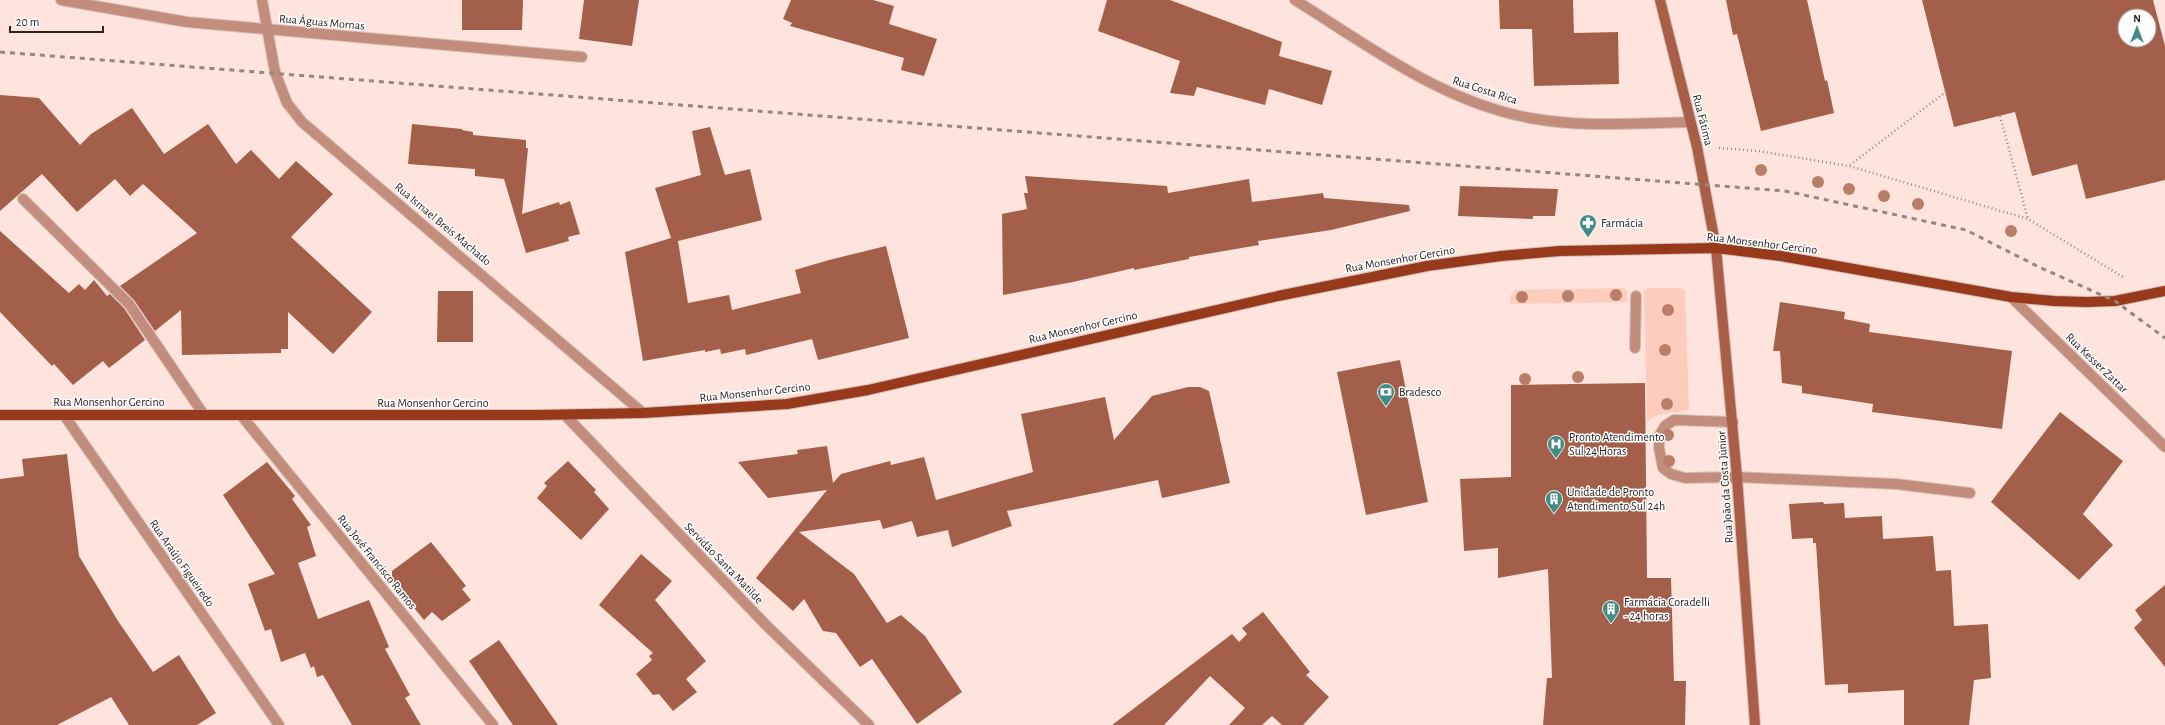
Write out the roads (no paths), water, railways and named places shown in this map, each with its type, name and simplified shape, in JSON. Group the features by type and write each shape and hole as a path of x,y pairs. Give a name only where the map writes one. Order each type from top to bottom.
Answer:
{"main road":[{"name":"Rua Fátima","path":"1660,0 1697,147 1716,248"},
{"name":"Rua Monsenhor Gercino","path":"0,416 565,415 643,413 787,404 861,391 1278,296 1427,266 1501,256 1560,251 1716,248 1781,256 2011,297 2087,302 2115,301 2165,291"},
{"name":"Rua João da Costa Júnior","path":"1716,248 1733,422 1756,725"}],"street":[{"name":"Rua Águas Mornas","path":"60,0 187,22 582,57"},
{"name":"Rua Ismael Breis Machado","path":"262,0 266,30 275,72 287,103 302,122 643,413"},
{"name":"Rua Costa Rica","path":"1295,0 1438,88 1484,106 1529,118 1575,124 1690,122"},
{"path":"23,199 129,304 204,416"},
{"path":"1635,348 1636,296"},
{"name":"Rua Kesser Zattar","path":"2011,297 2165,447"},
{"name":"Servidão Santa Matilde","path":"565,415 766,625 869,725"},
{"name":"Rua Araújo Figueiredo","path":"64,416 279,725"},
{"name":"Rua José Francisco Ramos","path":"241,416 493,725"},
{"path":"1733,422 1674,420 1665,426 1659,436 1659,448 1663,468 1671,474 1685,478 1737,477 1896,484 1970,493"}],"railway":[{"path":"0,52 1785,191 1966,230 2039,267 2115,301 2165,338"}],"place":[{"name":"Farmácia","path":"1588,238"},
{"name":"Bradesco","path":"1386,407"},
{"name":"Pronto Atendimento Sul 24 Horas","path":"1556,459"},
{"name":"Unidade de Pronto Atendimento Sul 24h","path":"1554,514"},
{"name":"Farmácia Coradelli - 24 horas","path":"1611,624"}]}
